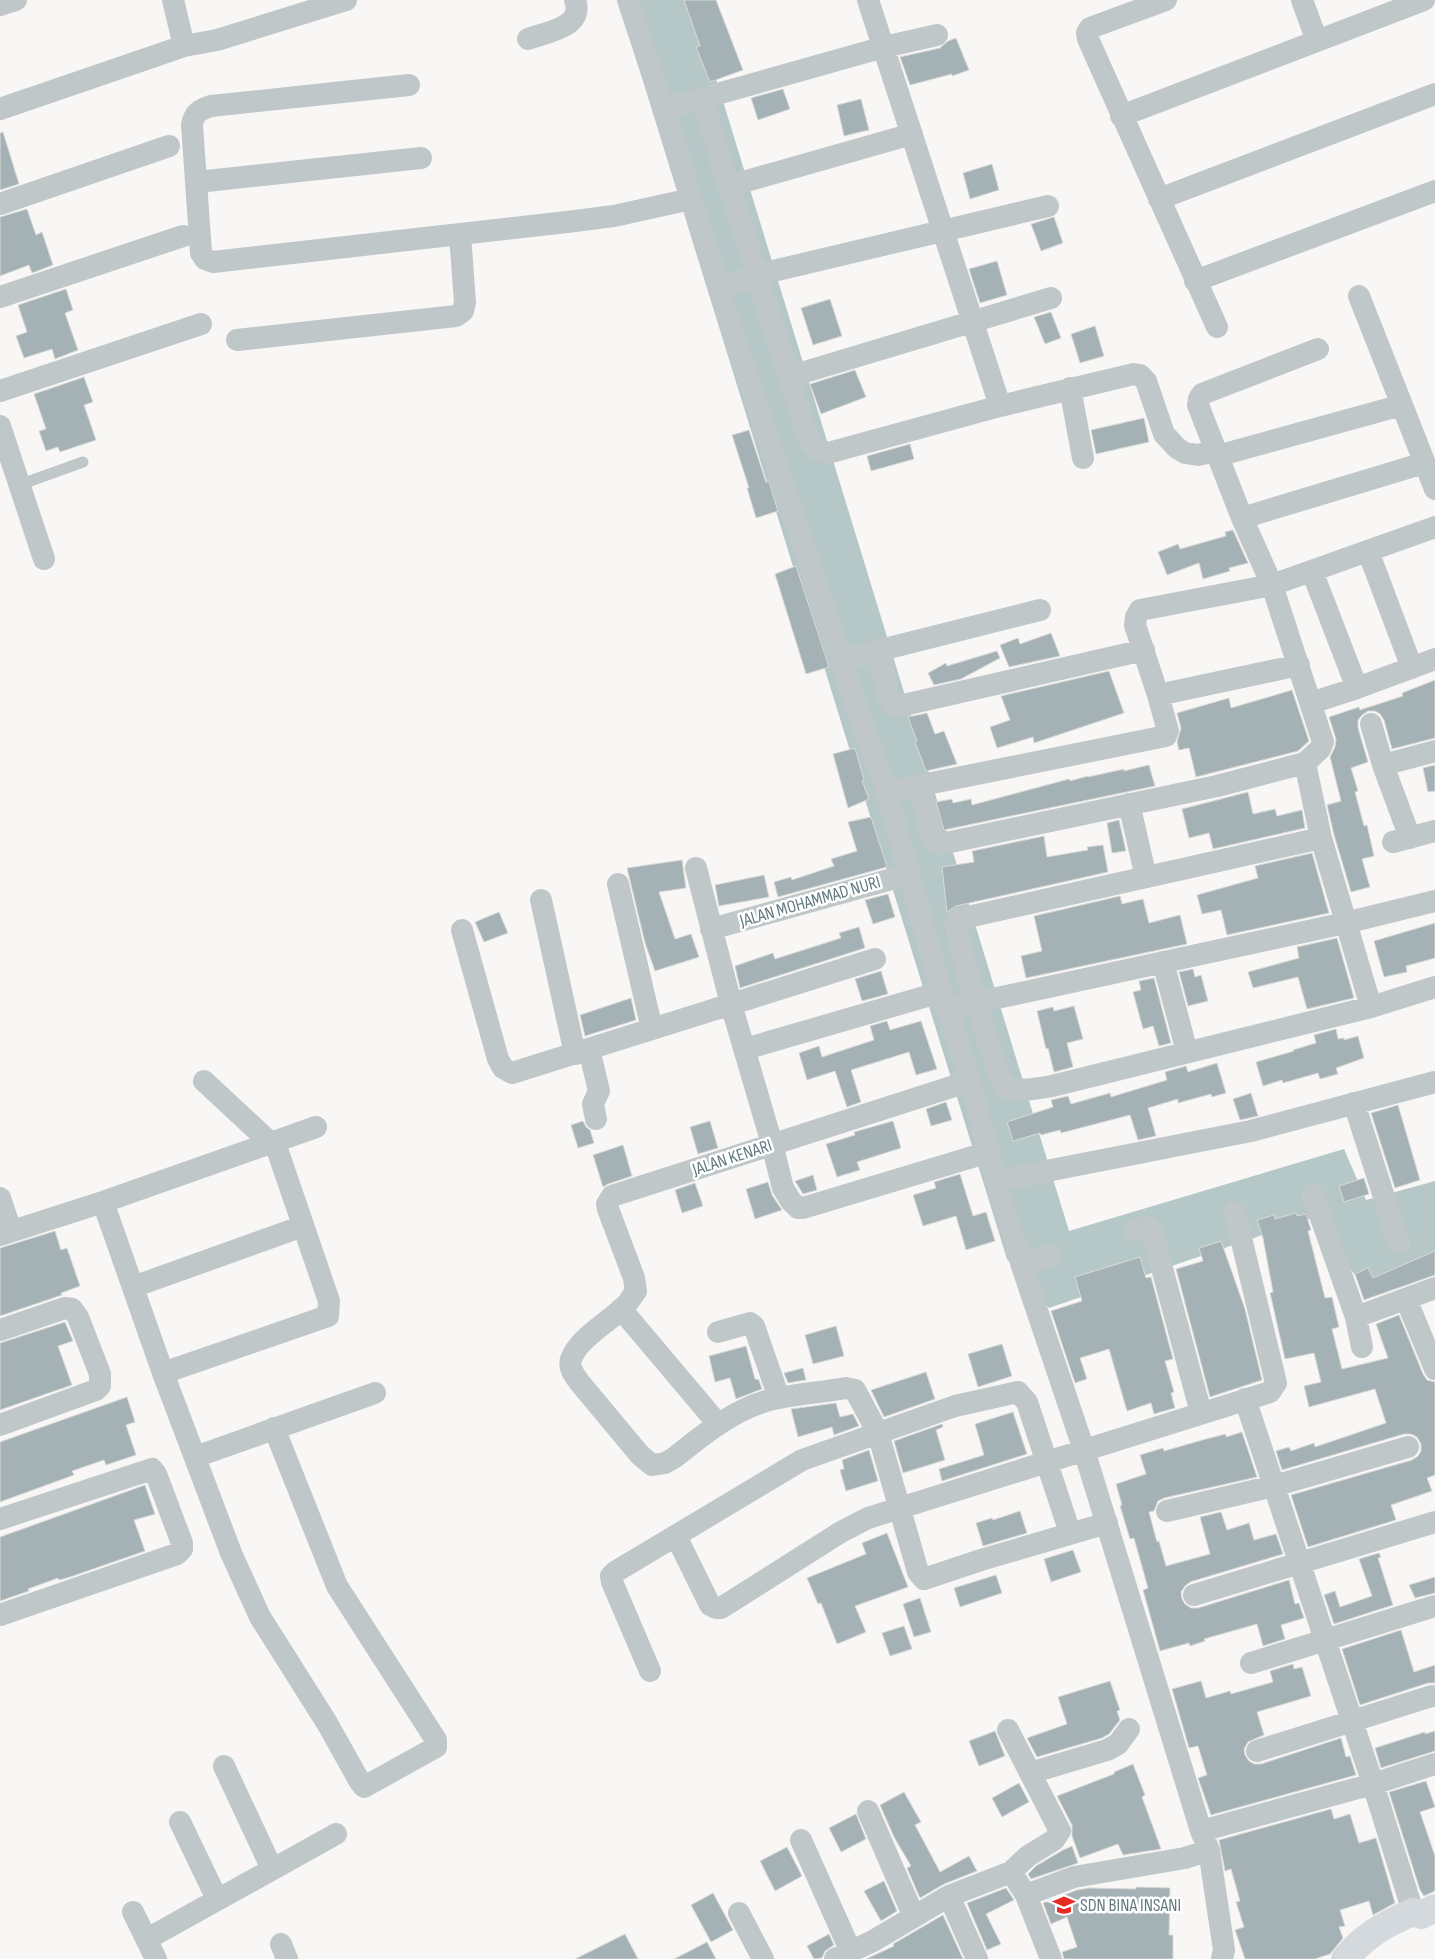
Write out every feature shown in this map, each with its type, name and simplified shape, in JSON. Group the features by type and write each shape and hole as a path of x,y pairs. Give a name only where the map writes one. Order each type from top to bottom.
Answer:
{"street":[{"path":"0,5 16,0"},
{"path":"173,0 184,46"},
{"path":"0,109 184,46 216,40 346,0"},
{"path":"528,39 567,25 576,17 578,8 575,0"},
{"path":"628,0 667,108 691,199 740,281 788,377 808,438 819,451 828,453 1000,406 1134,374 1140,375 1146,381 1164,434 1177,448 1185,453 1198,455 1217,454 1402,404"},
{"path":"868,0 1000,406"},
{"path":"1166,0 1090,28 1087,33 1121,116 1217,327"},
{"path":"1302,0 1317,41"},
{"path":"1121,116 1424,0"},
{"path":"667,108 884,48 937,36"},
{"path":"409,85 211,106 200,109 194,115 192,125 201,253 205,259 212,262 614,216 691,199"},
{"path":"1159,199 1435,94"},
{"path":"699,100 729,186 740,281 902,788 910,874 957,1003 1004,1086 1014,1090 1030,1090 1052,1086 1371,1007 1435,988"},
{"path":"729,186 912,134"},
{"path":"0,204 170,146"},
{"path":"197,182 421,158"},
{"path":"1195,281 1435,191"},
{"path":"740,281 1048,206"},
{"path":"237,340 456,316 464,312 465,302 460,235"},
{"path":"0,297 183,236"},
{"path":"1359,296 1435,490"},
{"path":"788,377 1051,298"},
{"path":"0,391 202,324"},
{"path":"902,788 935,842 941,844 1217,786 1305,763 1320,749 1323,742 1272,585 1242,518 1198,405 1202,394 1318,349"},
{"path":"1070,388 1083,458"},
{"path":"0,426 44,559"},
{"path":"1242,518 1424,463"},
{"path":"902,788 1166,736 1168,732 1158,696 1135,625 1136,617 1140,610 1272,585 1435,528"},
{"path":"1368,551 1412,668"},
{"path":"1312,571 1357,688"},
{"path":"860,656 1040,610"},
{"path":"860,656 895,707 1144,650"},
{"path":"1311,703 1435,659"},
{"path":"1158,696 1299,665"},
{"path":"1372,724 1402,840 1435,831"},
{"path":"1384,765 1435,751"},
{"path":"1305,763 1321,838 1371,1007"},
{"path":"1129,804 1146,877"},
{"path":"1222,1959 1224,1950 1200,1848 1107,1523 1084,1450 1037,1261 1008,1179 989,1152 970,1081 957,1003 956,921 959,918 1321,838"},
{"path":"696,868 711,929 783,1188 798,1208 989,1152"},
{"name":"JALAN MOHAMMAD NURI","path":"711,929 910,874"},
{"path":"618,884 652,1029"},
{"path":"541,900 582,1051 599,1091 593,1104 596,1120"},
{"path":"745,1049 1345,923 1435,900"},
{"path":"462,930 498,1058 503,1068 512,1073 874,959"},
{"path":"1163,962 1187,1052"},
{"path":"163,1373 328,1316 329,1301 276,1149 204,1081"},
{"name":"JALAN KENARI","path":"621,1309 636,1291 634,1278 608,1209 612,1196 970,1081"},
{"path":"1008,1179 1250,1131 1435,1082"},
{"path":"1354,1103 1399,1244"},
{"path":"0,1198 6,1233 103,1202 316,1127"},
{"path":"1312,1195 1356,1317 1362,1348"},
{"path":"103,1202 163,1373 230,1553 260,1617 327,1723 364,1787 436,1747 436,1740 337,1586 274,1428"},
{"path":"676,1536 708,1602 712,1607 718,1608 727,1605 841,1532 868,1518 1270,1392 1276,1383 1234,1213"},
{"path":"133,1287 303,1226"},
{"path":"1147,1234 1201,1413"},
{"path":"1356,1317 1435,1288"},
{"path":"1406,1299 1435,1369"},
{"path":"0,1330 65,1308 72,1308 78,1317 100,1374 101,1382 96,1390 0,1425"},
{"path":"718,1424 621,1309 583,1342 571,1358 570,1367 576,1378 634,1448 652,1465 665,1463 674,1458 718,1424 741,1410 779,1398 846,1388 855,1390 878,1433 918,1572 924,1579 1107,1523"},
{"path":"718,1332 750,1323 754,1326 779,1398"},
{"path":"650,1670 612,1582 611,1576 615,1572 802,1460 955,1406 1018,1392 1027,1402 1070,1533"},
{"path":"195,1457 375,1393"},
{"path":"1245,1399 1372,1784 1424,1910 1385,1924 1358,1943 1345,1959"},
{"path":"1167,1511 1274,1486 1408,1447"},
{"path":"0,1520 152,1469 156,1474 182,1543 182,1549 177,1554 0,1615"},
{"path":"1194,1595 1435,1522"},
{"path":"1251,1663 1435,1606"},
{"path":"1258,1751 1432,1696"},
{"path":"1030,1773 1107,1750 1118,1744 1129,1729"},
{"path":"801,1840 843,1955 877,1950 914,1917 949,1896 1011,1872 1028,1856 1054,1840 1060,1831 1008,1730"},
{"path":"1026,1895 1074,1876 1200,1848 1372,1784 1435,1764"},
{"path":"224,1766 272,1869"},
{"path":"868,1810 914,1917"},
{"path":"180,1822 218,1899"},
{"path":"147,1938 336,1834"},
{"path":"1011,1872 1026,1895 1043,1956"},
{"path":"949,1896 977,1959"},
{"path":"133,1912 156,1959"},
{"path":"738,1913 763,1959"}],"lane":[{"path":"19,485 83,462"}],"shaded area":[{"path":"618,0 692,0 1069,1231 1344,1149 1366,1200 1435,1181 1435,1266 1367,1291 1312,1218 1049,1308 1007,1259"}],"building":[{"path":"684,0 716,0 743,70 710,82 696,47 700,46"},
{"path":"956,38 969,70 952,76 952,74 910,85 900,57 940,48 948,41"},
{"path":"783,89 790,109 758,120 751,98"},
{"path":"861,99 869,130 844,136 837,105"},
{"path":"3,132 19,184 0,190 0,133"},
{"path":"992,164 999,190 970,199 963,173"},
{"path":"27,209 36,235 42,232 53,265 32,273 29,265 0,276 0,217"},
{"path":"1054,217 1063,243 1041,251 1031,224"},
{"path":"997,261 1007,295 980,303 969,269"},
{"path":"66,289 73,310 65,313 78,350 55,359 52,349 24,358 16,336 27,332 18,305"},
{"path":"830,299 842,336 813,345 801,308"},
{"path":"1051,312 1061,338 1045,344 1034,317"},
{"path":"1095,326 1104,356 1080,363 1071,334"},
{"path":"855,370 866,397 821,414 810,384"},
{"path":"84,377 93,402 84,405 96,440 60,452 58,447 46,451 39,431 46,429 34,394"},
{"path":"1144,418 1149,442 1096,454 1091,430"},
{"path":"749,430 766,482 769,482 778,511 756,518 747,488 749,488 732,435"},
{"path":"910,444 914,459 871,471 867,456"},
{"path":"1233,530 1248,563 1229,568 1230,571 1203,579 1199,563 1167,575 1158,552 1178,544 1180,549 1226,536 1225,532"},
{"path":"796,566 829,667 806,674 775,574"},
{"path":"1051,633 1060,656 1009,667 1000,645 1018,638 1020,644"},
{"path":"997,651 1000,658 961,679 934,685 928,673 946,663 947,666"},
{"path":"1109,671 1124,713 1034,743 1033,737 997,748 990,727 1010,720 1001,696"},
{"path":"1435,680 1435,738 1392,749 1384,720 1380,714 1375,711 1368,711 1358,720 1358,728 1368,762 1351,768 1358,791 1355,792 1364,826 1367,825 1374,856 1362,859 1370,887 1351,892 1327,805 1341,801 1330,757 1335,747 1336,739 1329,717 1359,707 1360,710 1403,696 1402,693"},
{"path":"1292,690 1309,741 1298,751 1196,777 1189,748 1179,750 1177,742 1181,728 1177,713 1229,698 1231,708"},
{"path":"927,713 935,734 944,731 957,764 926,771 908,717"},
{"path":"855,748 864,780 862,781 869,799 848,808 833,754"},
{"path":"1149,765 1155,786 944,830 936,802 952,799 953,803 971,799 972,805 1069,779 1070,781"},
{"path":"1435,765 1435,791 1428,792 1423,768"},
{"path":"1248,792 1253,814 1275,809 1277,816 1302,810 1305,828 1213,849 1209,833 1189,838 1182,809"},
{"path":"871,817 887,867 778,897 774,882 791,877 792,880 834,866 831,859 857,851 848,822"},
{"path":"1119,820 1126,851 1112,853 1107,823"},
{"path":"1044,836 1047,857 1088,850 1087,847 1103,845 1108,872 956,906 947,912 942,867 974,862 972,851"},
{"path":"1312,853 1329,913 1227,935 1221,910 1202,914 1197,895 1258,878 1255,866"},
{"path":"682,860 686,888 659,892 675,939 691,934 699,957 655,971 645,943 627,868"},
{"path":"764,875 769,897 719,906 715,885"},
{"path":"888,894 895,917 873,924 865,900"},
{"path":"1120,896 1122,904 1143,899 1149,923 1180,915 1187,944 1026,978 1021,956 1042,951 1034,916"},
{"path":"499,912 508,933 484,942 475,922"},
{"path":"1435,923 1435,958 1406,966 1407,972 1384,977 1374,941"},
{"path":"859,927 865,948 740,988 735,966 773,953 775,959 841,938 839,933"},
{"path":"1337,938 1354,998 1307,1009 1298,977 1253,988 1248,972 1299,958 1297,947"},
{"path":"1193,969 1195,977 1201,975 1208,1001 1188,1006 1179,972"},
{"path":"881,971 888,994 862,1001 855,979"},
{"path":"1154,978 1171,1043 1159,1046 1153,1026 1143,1029 1133,992 1141,990 1139,981"},
{"path":"631,998 636,1020 585,1036 580,1015"},
{"path":"1074,1006 1083,1039 1067,1043 1073,1067 1054,1072 1048,1048 1046,1049 1037,1011 1053,1007 1054,1011"},
{"path":"887,1021 890,1030 921,1021 937,1069 916,1075 909,1052 851,1070 861,1102 847,1107 835,1071 807,1080 799,1053 819,1046 822,1057 874,1040 870,1026"},
{"path":"1336,1029 1338,1039 1344,1038 1344,1040 1358,1036 1364,1058 1336,1068 1338,1074 1320,1079 1318,1073 1283,1083 1282,1080 1263,1086 1256,1062 1316,1043 1314,1035"},
{"path":"1217,1063 1226,1093 1212,1097 1211,1094 1178,1103 1178,1099 1148,1108 1156,1136 1138,1140 1130,1115 1061,1133 1060,1130 1041,1135 1040,1133 1013,1141 1007,1122 1053,1107 1051,1100 1068,1096 1071,1104 1110,1093 1111,1097 1167,1080 1165,1072 1186,1066 1188,1072"},
{"path":"1251,1093 1258,1116 1240,1120 1233,1099"},
{"path":"946,1102 952,1120 931,1126 926,1109"},
{"path":"1398,1105 1420,1180 1395,1188 1371,1113"},
{"path":"583,1121 590,1130 594,1143 578,1148 571,1125"},
{"path":"710,1121 718,1148 698,1154 690,1127"},
{"path":"893,1121 901,1148 857,1162 860,1170 837,1177 826,1144 855,1135 854,1132"},
{"path":"623,1145 632,1176 603,1187 593,1155"},
{"path":"960,1174 973,1216 986,1212 995,1241 966,1250 956,1216 923,1226 913,1195 936,1188 934,1182"},
{"path":"813,1175 817,1190 803,1194 795,1181"},
{"path":"1364,1178 1369,1194 1344,1202 1339,1186"},
{"path":"768,1182 772,1195 782,1210 755,1219 746,1189"},
{"path":"695,1183 703,1206 682,1213 675,1190"},
{"path":"1296,1213 1297,1216 1306,1214 1311,1230 1308,1231 1325,1298 1332,1297 1339,1327 1332,1329 1342,1369 1388,1358 1376,1324 1399,1315 1423,1374 1427,1380 1435,1382 1435,1475 1427,1478 1432,1491 1391,1505 1396,1520 1308,1547 1291,1495 1412,1460 1421,1451 1421,1444 1417,1437 1411,1434 1404,1434 1282,1470 1276,1451 1289,1447 1291,1451 1314,1443 1315,1447 1386,1423 1375,1389 1309,1407 1304,1386 1321,1382 1314,1353 1285,1359 1270,1293 1273,1292 1263,1238 1257,1220 1274,1215 1275,1219"},
{"path":"55,1231 61,1250 67,1248 80,1286 61,1293 62,1295 0,1316 0,1248"},
{"path":"1221,1241 1245,1309 1262,1380 1210,1397 1176,1269 1203,1261 1199,1248"},
{"path":"1435,1251 1435,1275 1364,1300 1355,1274 1368,1268 1373,1278"},
{"path":"1140,1257 1146,1278 1151,1277 1173,1359 1165,1361 1174,1392 1171,1393 1175,1408 1154,1414 1151,1403 1127,1411 1109,1349 1080,1358 1087,1379 1075,1383 1051,1311 1082,1301 1075,1277"},
{"path":"65,1322 73,1341 58,1346 72,1385 0,1410 0,1343"},
{"path":"836,1326 844,1356 813,1364 805,1335"},
{"path":"1002,1344 1012,1376 978,1387 968,1354"},
{"path":"746,1346 755,1379 759,1380 762,1389 736,1399 730,1378 715,1382 709,1356"},
{"path":"803,1368 806,1380 788,1383 784,1373"},
{"path":"926,1372 935,1399 884,1417 871,1390"},
{"path":"127,1397 135,1422 126,1425 136,1455 106,1465 104,1460 72,1471 74,1475 0,1502 0,1442"},
{"path":"836,1403 840,1417 853,1414 859,1426 834,1435 832,1427 798,1437 791,1409"},
{"path":"1013,1412 1027,1454 942,1481 939,1469 984,1455 975,1424"},
{"path":"942,1424 943,1427 936,1430 945,1460 903,1473 894,1441"},
{"path":"1242,1432 1257,1477 1164,1498 1158,1501 1154,1511 1149,1512 1157,1542 1159,1541 1166,1566 1210,1554 1200,1517 1221,1512 1227,1530 1249,1523 1254,1540 1276,1534 1283,1554 1190,1582 1181,1592 1182,1599 1191,1608 1198,1608 1289,1580 1295,1604 1299,1603 1304,1618 1281,1625 1285,1639 1263,1646 1257,1624 1204,1639 1205,1641 1190,1646 1189,1643 1160,1651 1143,1590 1148,1588 1134,1538 1130,1539 1120,1506 1122,1505 1116,1484 1146,1474 1140,1455 1163,1448 1164,1451 1226,1434 1226,1437"},
{"path":"869,1450 878,1481 846,1491 840,1470 844,1469 842,1460"},
{"path":"145,1485 155,1514 134,1520 145,1551 70,1577 59,1580 58,1578 0,1601 0,1537"},
{"path":"1020,1511 1027,1533 983,1546 976,1523 992,1518 993,1520"},
{"path":"887,1533 908,1587 855,1606 866,1632 837,1644 821,1603 818,1604 807,1578 866,1554 862,1543"},
{"path":"1073,1550 1081,1572 1051,1582 1044,1559"},
{"path":"1379,1553 1381,1557 1378,1558 1393,1605 1334,1624 1324,1595 1335,1591 1340,1607 1372,1596 1359,1559"},
{"path":"996,1575 1002,1593 960,1607 954,1588"},
{"path":"1435,1577 1435,1593 1415,1598 1409,1585"},
{"path":"920,1598 931,1632 914,1637 903,1604"},
{"path":"904,1626 912,1649 890,1656 882,1633"},
{"path":"1401,1630 1414,1672 1435,1665 1435,1683 1428,1683 1360,1705 1342,1649"},
{"path":"1293,1664 1294,1669 1302,1667 1311,1696 1257,1712 1264,1735 1248,1742 1244,1749 1245,1755 1254,1764 1261,1764 1341,1738 1346,1757 1350,1756 1356,1775 1211,1815 1198,1778 1207,1775 1198,1746 1189,1748 1172,1689 1201,1681 1206,1698 1230,1691 1231,1694 1273,1682 1270,1671"},
{"path":"1110,1681 1120,1710 1117,1711 1120,1720 1109,1734 1102,1738 1037,1757 1027,1738 1067,1724 1058,1697"},
{"path":"995,1731 1005,1756 979,1766 969,1741"},
{"path":"1435,1731 1435,1751 1381,1768 1375,1748 1425,1732 1425,1734"},
{"path":"1133,1764 1145,1795 1142,1797 1161,1849 1123,1855 1118,1844 1080,1858 1072,1836 1072,1825 1057,1796 1114,1774 1114,1772"},
{"path":"1426,1781 1435,1807 1420,1812 1435,1856 1435,1891 1424,1896 1420,1890 1389,1792"},
{"path":"1019,1783 1029,1802 1002,1817 992,1798"},
{"path":"904,1792 921,1822 915,1825 940,1872 969,1856 977,1871 944,1884 920,1898 907,1868 911,1866 894,1837 880,1805"},
{"path":"1331,1809 1334,1819 1350,1814 1359,1843 1376,1838 1395,1903 1373,1915 1369,1901 1340,1910 1345,1926 1339,1927 1343,1938 1330,1954 1315,1959 1245,1959 1235,1930 1244,1927 1236,1902 1240,1901 1231,1869 1225,1871 1219,1840"},
{"path":"856,1814 866,1839 841,1852 829,1828"},
{"path":"1072,1846 1078,1863 1031,1879 1028,1874 1036,1866"},
{"path":"787,1847 802,1876 775,1891 760,1861"},
{"path":"884,1881 897,1911 881,1921 864,1891"},
{"path":"1136,1887 1170,1888 1169,1935 1173,1935 1173,1959 1064,1959 1062,1952 1077,1947 1067,1917 1051,1924 1043,1903 1077,1890 1089,1888 1136,1889"},
{"path":"1006,1888 1014,1900 986,1914 1001,1944 987,1950 967,1903"},
{"path":"713,1893 733,1930 711,1942 691,1905"},
{"path":"943,1915 963,1959 866,1959 894,1946 893,1944"},
{"path":"625,1934 638,1959 575,1959"},
{"path":"829,1934 834,1945 825,1951 822,1958 814,1959 807,1946"},
{"path":"707,1942 716,1959 674,1959"}],"place":[{"name":"SDN BINA INSANI","path":"1064,1905"}]}
